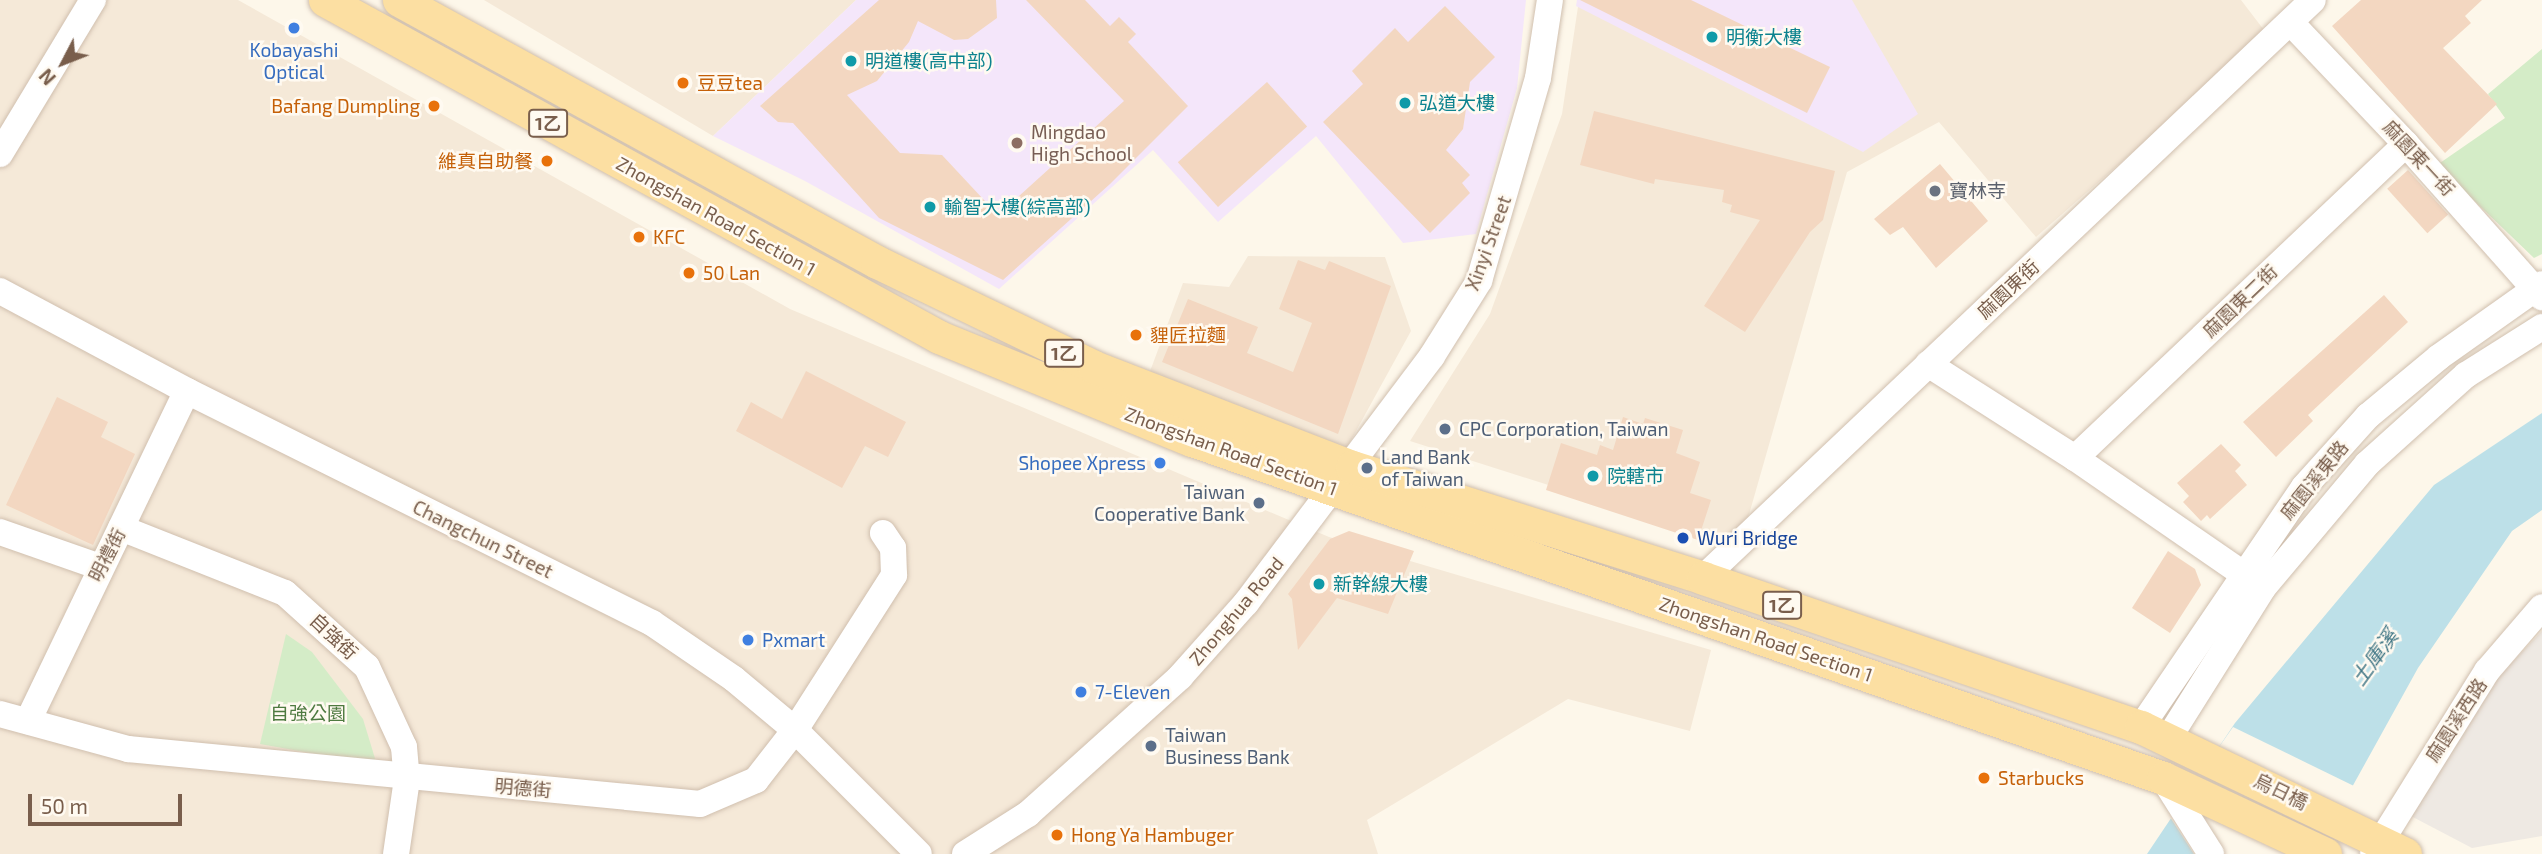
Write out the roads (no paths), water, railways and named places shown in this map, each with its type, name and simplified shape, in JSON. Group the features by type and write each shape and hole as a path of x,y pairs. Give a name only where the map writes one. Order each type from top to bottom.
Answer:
{"main road":[{"name":"Zhongshan Road Section 1","path":"325,0 939,337 1192,440 1343,478 1703,578 2155,733 2207,756"},
{"name":"Zhongshan Road Section 1","path":"399,0 960,306 1205,413 1343,478 2176,790"},
{"name":"烏日橋","path":"2207,756 2376,846"},
{"name":"烏日橋","path":"2176,790 2325,854"}],"street":[{"path":"0,154 93,0"},
{"name":"Xinyi Street","path":"1343,478 1479,281 1538,78 1550,0"},
{"name":"麻園東街","path":"1703,578 2313,0"},
{"name":"麻園東一街","path":"2291,23 2540,290"},
{"name":"麻園東二街","path":"2075,458 2406,144"},
{"name":"麻園溪東路","path":"2155,733 2253,580 2304,486 2368,416 2439,357 2540,290"},
{"name":"Changchun Street","path":"0,291 187,391 652,623 734,679 794,730 919,854"},
{"name":"麻園溪東路","path":"2253,580 2321,515 2416,416 2466,375 2542,327"},
{"path":"1928,364 2075,458 2253,580"},
{"name":"明禮街","path":"28,721 187,391"},
{"name":"Zhonghua Road","path":"965,854 1028,814 1180,677 1246,603 1343,478"},
{"name":"自強街","path":"121,528 285,593 335,633 368,667 404,747 407,779 396,854"},
{"path":"0,532 100,567"},
{"name":"明德街","path":"0,714 128,749 407,779 699,804 756,780 794,730 894,575 892,548 883,533"},
{"name":"麻園溪西路","path":"2376,846 2487,671 2542,607"},
{"path":"2176,790 2211,854"}],"water":[{"name":"土庫溪","path":"2542,413 2542,510 2512,531 2418,668 2315,854 2147,854 2235,723 2434,485"}],"place":[{"name":"Kobayashi Optical","path":"294,28"},
{"name":"明衡大樓","path":"1712,37"},
{"name":"明道樓(高中部)","path":"851,61"},
{"name":"豆豆tea","path":"683,83"},
{"name":"弘道大樓","path":"1405,103"},
{"name":"Bafang Dumpling","path":"434,106"},
{"name":"Mingdao High School","path":"1017,143"},
{"name":"維真自助餐","path":"547,161"},
{"name":"寶林寺","path":"1935,191"},
{"name":"輸智大樓(綜高部)","path":"930,207"},
{"name":"KFC","path":"639,237"},
{"name":"50 Lan","path":"689,273"},
{"name":"貍匠拉麵","path":"1136,335"},
{"name":"CPC Corporation, Taiwan","path":"1445,429"},
{"name":"Shopee Xpress","path":"1160,463"},
{"name":"Land Bank of Taiwan","path":"1367,468"},
{"name":"院轄市","path":"1593,476"},
{"name":"Taiwan Cooperative Bank","path":"1259,503"},
{"name":"Wuri Bridge","path":"1683,538"},
{"name":"新幹線大樓","path":"1319,584"},
{"name":"Pxmart","path":"748,640"},
{"name":"7-Eleven","path":"1081,692"},
{"name":"Taiwan Business Bank","path":"1151,746"},
{"name":"Starbucks","path":"1984,778"},
{"name":"Hong Ya Hambuger","path":"1057,835"}],"park label":[{"name":"自強公園","path":"308,713"}]}
